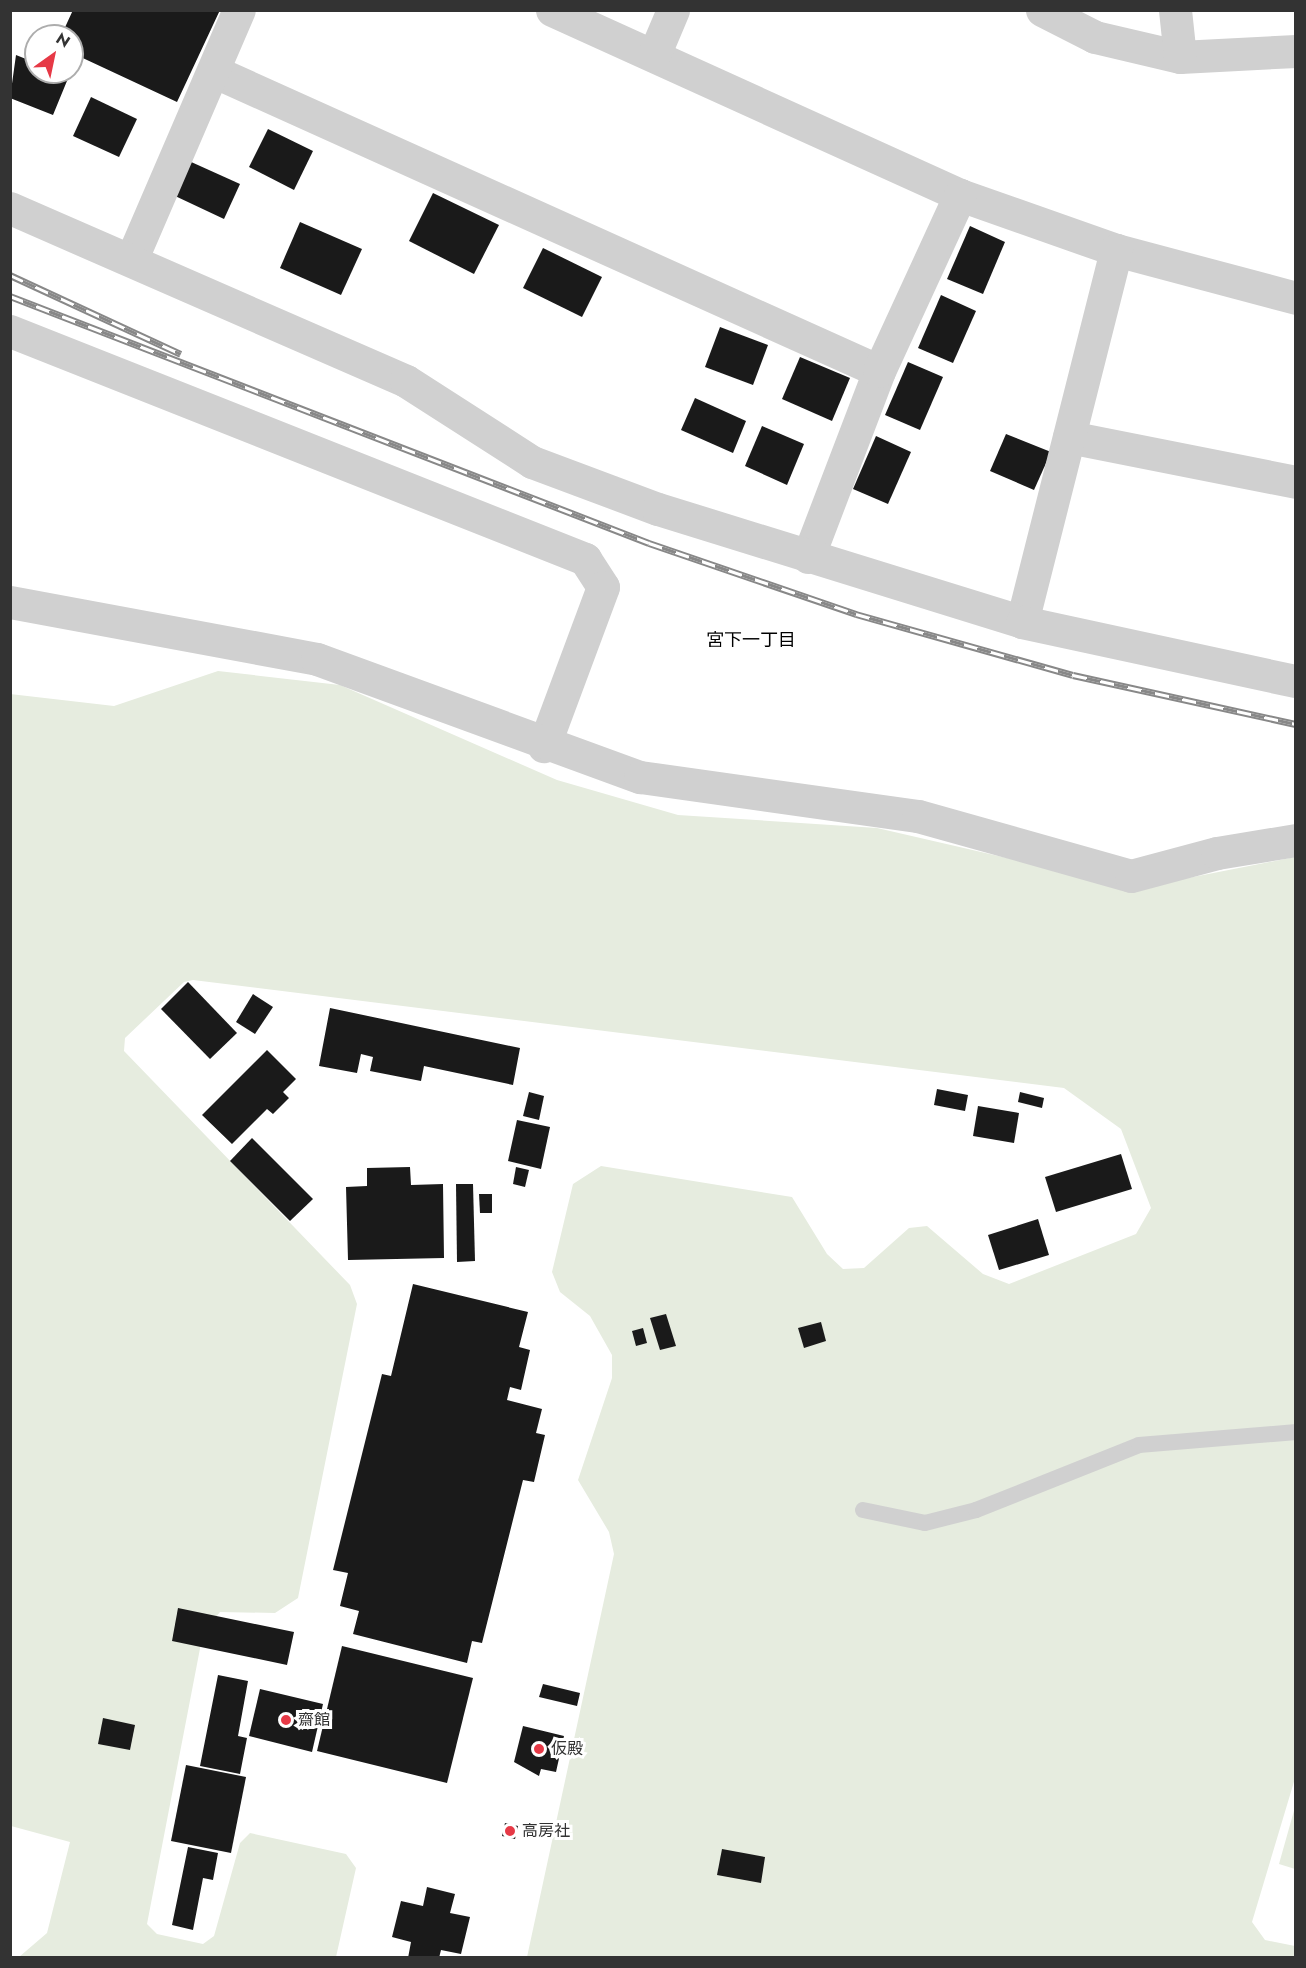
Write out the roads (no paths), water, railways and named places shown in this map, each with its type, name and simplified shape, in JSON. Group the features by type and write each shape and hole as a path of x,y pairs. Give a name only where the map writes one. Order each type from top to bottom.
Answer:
{"street":[{"path":"132,258 239,10"},
{"path":"552,10 960,195 1116,250 1296,298"},
{"path":"654,55 673,10"},
{"path":"1042,10 1095,37 1180,57 1296,51"},
{"path":"1175,10 1180,57"},
{"path":"213,71 879,371"},
{"path":"808,557 879,371 960,195"},
{"path":"10,208 132,258 406,381 532,462 808,557 1022,622 1296,681"},
{"path":"1022,622 1116,250"},
{"path":"10,331 585,560 603,586 544,746"},
{"path":"1069,437 1296,482"},
{"path":"10,602 317,659 544,746 640,777 918,816 1131,876 1217,853 1296,840"}],"lane":[{"path":"863,1510 925,1523 976,1510 1139,1445 1296,1432"}],"railway":[{"path":"10,275 181,354"},
{"path":"10,296 649,543 856,614 1073,675 1296,724"}],"place":[{"name":"齋館","path":"286,1720"},
{"name":"仮殿","path":"539,1749"},
{"name":"高房社","path":"510,1831"}],"district":[{"name":"宮下一丁目","path":"751,640"}]}
